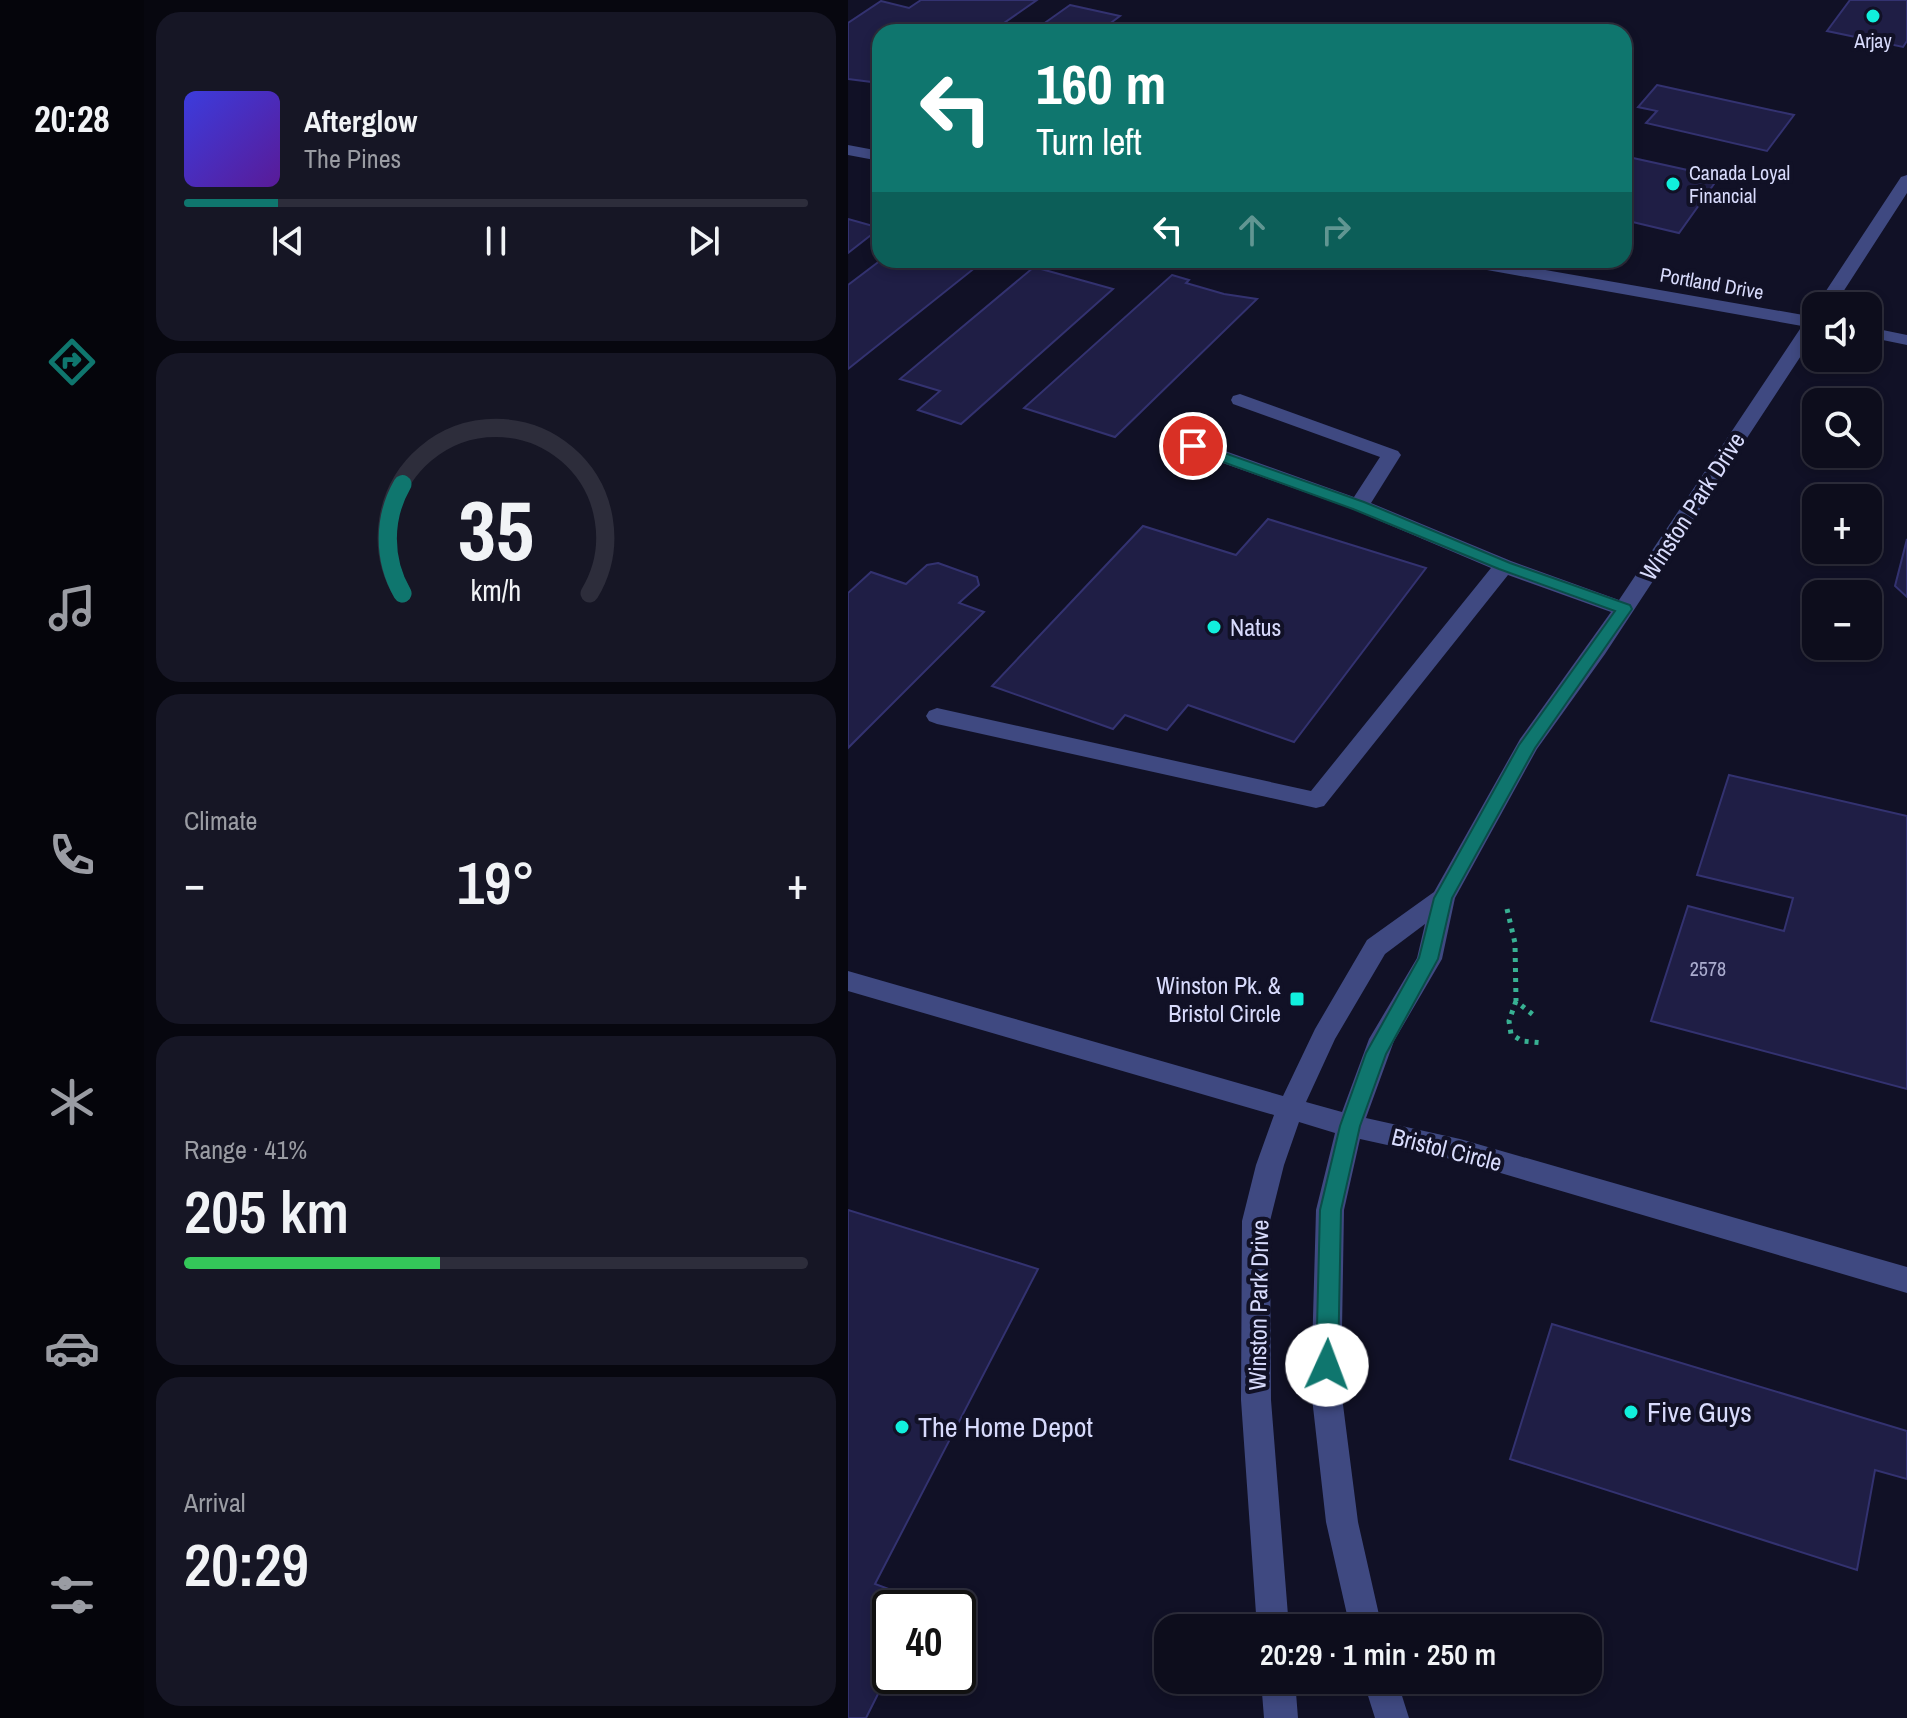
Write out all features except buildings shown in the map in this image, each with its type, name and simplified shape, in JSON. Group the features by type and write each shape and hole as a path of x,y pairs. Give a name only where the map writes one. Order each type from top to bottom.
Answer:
{"street":[{"path":"848,150 872,154"},
{"path":"1834,292 1907,180"},
{"name":"Portland Drive","path":"1505,268 1802,320"},
{"path":"1882,335 1907,340"},
{"name":"Winston Park Drive","path":"1363,1614 1342,1522 1326,1389 1330,1210 1350,1126 1382,1039 1429,959 1443,898 1528,745 1624,609 1802,342"},
{"path":"1240,400 1391,455 1359,505"},
{"path":"1193,446 1359,505 1504,566 1624,609"},
{"path":"937,716 1316,800 1504,566"},
{"name":"Winston Park Drive","path":"1272,1614 1256,1400 1256,1221 1270,1165 1290,1109 1324,1036 1376,947 1443,898"},
{"name":"Bristol Circle","path":"848,981 1350,1126 1460,1150 1907,1280"},
{"path":"1279,1694 1281,1718"},
{"path":"1384,1694 1392,1718"}],"path":[{"path":"1507,909 1516,931 1516,1001 1506,1020 1510,1033 1522,1042 1543,1043"},
{"path":"1516,1001 1537,1018"}],"place":[{"name":"Arjay","path":"1873,16"},
{"name":"Canada Loyal Financial","path":"1673,184"},
{"name":"Natus","path":"1214,627"},
{"name":"Winston Pk. & Bristol Circle","path":"1297,999"},
{"name":"Five Guys","path":"1631,1412"},
{"name":"The Home Depot","path":"902,1427"}],"route":[{"path":"1193,446 1359,505 1504,566 1624,609 1528,745 1443,898 1429,959 1376,1053 1350,1126 1330,1210 1327,1365"}]}
